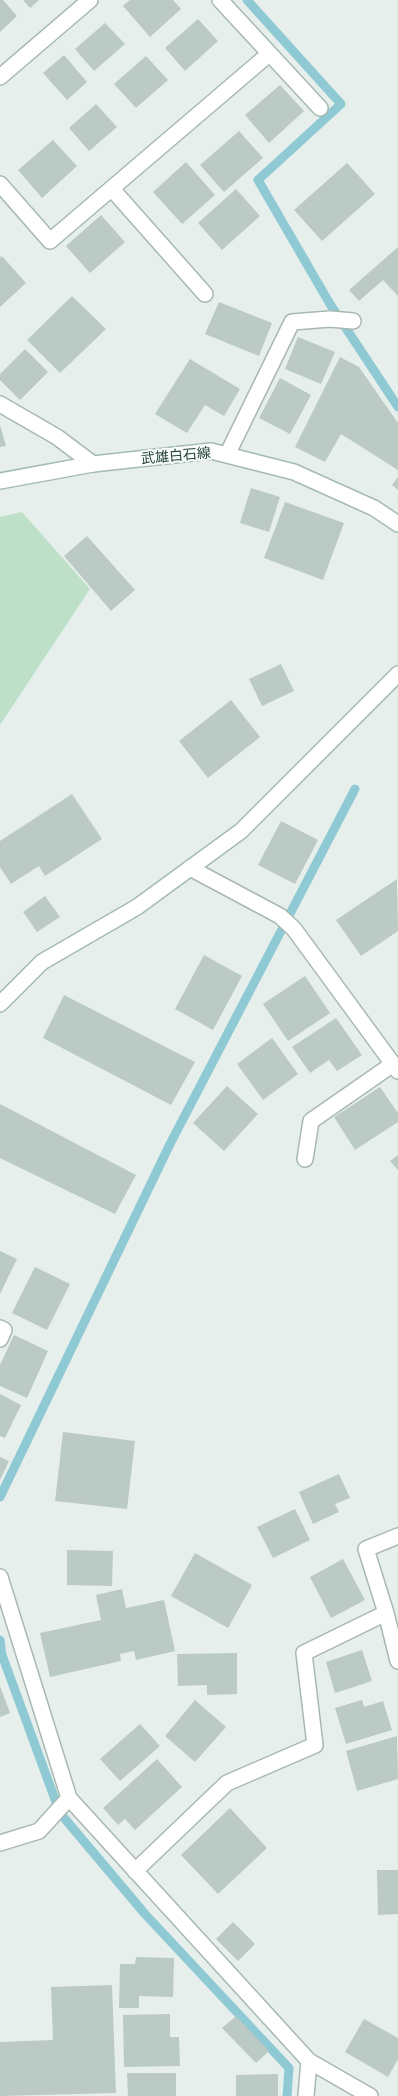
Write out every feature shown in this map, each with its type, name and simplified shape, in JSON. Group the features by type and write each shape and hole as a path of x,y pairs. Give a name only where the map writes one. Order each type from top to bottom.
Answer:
{"street":[{"path":"0,77 90,0"},
{"path":"220,0 320,108"},
{"path":"0,184 50,241 269,54"},
{"path":"112,189 205,294"},
{"path":"227,455 292,322 330,319 353,321"},
{"path":"0,404 57,437 93,464"},
{"name":"武雄白石線","path":"0,481 93,464 211,451 294,472 374,508 398,524"},
{"path":"0,1004 42,962 137,907 241,831 398,674"},
{"path":"190,868 280,916 294,929 396,1067 311,1121 305,1159"},
{"path":"0,1328 4,1330 0,1339"},
{"path":"398,1536 366,1549 386,1613 398,1661"},
{"path":"0,1577 69,1798 309,2061 370,2096"},
{"path":"135,1871 227,1783 315,1745 304,1653 386,1613"},
{"path":"0,1843 39,1831 69,1798"},
{"path":"306,2096 309,2061"}],"green space":[{"path":"22,512 90,589 0,725 0,517"}],"building":[{"path":"0,0 3,0 17,16 0,32"},
{"path":"23,0 39,0 30,8"},
{"path":"130,0 173,0 181,9 150,37 123,6"},
{"path":"198,19 218,41 185,71 165,48"},
{"path":"105,23 125,44 94,71 75,49"},
{"path":"64,55 87,82 67,100 43,73"},
{"path":"146,56 168,80 136,108 114,84"},
{"path":"280,85 304,111 269,143 245,115"},
{"path":"96,104 117,127 89,151 69,128"},
{"path":"239,131 263,158 224,192 200,165"},
{"path":"53,140 77,166 42,198 18,170"},
{"path":"186,162 215,195 182,224 153,192"},
{"path":"347,163 375,194 322,241 294,210"},
{"path":"236,189 260,216 222,250 198,223"},
{"path":"101,215 125,242 90,273 66,246"},
{"path":"398,247 398,296 383,280 359,301 349,290"},
{"path":"2,256 26,283 0,307 0,258"},
{"path":"72,296 106,329 60,373 27,340"},
{"path":"219,302 272,323 259,356 205,334"},
{"path":"298,337 335,352 321,384 285,369"},
{"path":"25,349 48,372 20,400 0,380 0,374"},
{"path":"340,357 359,367 398,423 398,470 341,434 325,462 295,447"},
{"path":"190,359 240,389 224,416 205,405 187,433 155,414"},
{"path":"280,378 311,395 290,434 259,418"},
{"path":"0,425 6,446 0,447"},
{"path":"398,477 398,490 392,485"},
{"path":"251,488 280,497 269,532 240,523"},
{"path":"285,502 344,523 323,580 264,558"},
{"path":"87,536 135,590 111,611 64,556"},
{"path":"281,664 294,691 262,706 249,679"},
{"path":"231,700 260,737 208,778 179,741"},
{"path":"72,794 102,839 45,876 39,866 11,884 0,867 0,841"},
{"path":"281,821 318,840 295,884 258,865"},
{"path":"397,879 398,931 361,956 336,920"},
{"path":"45,896 60,917 37,932 23,912"},
{"path":"204,955 242,976 213,1030 175,1009"},
{"path":"305,976 330,1013 288,1041 263,1004"},
{"path":"64,995 195,1062 171,1105 43,1038"},
{"path":"336,1018 362,1055 337,1071 329,1060 310,1073 292,1047"},
{"path":"272,1038 298,1074 263,1100 237,1064"},
{"path":"227,1086 258,1114 224,1151 193,1123"},
{"path":"380,1087 398,1113 398,1122 355,1150 334,1117"},
{"path":"0,1104 136,1175 115,1214 0,1158"},
{"path":"398,1155 398,1170 390,1161"},
{"path":"0,1251 17,1259 0,1294"},
{"path":"35,1267 70,1284 47,1330 12,1313"},
{"path":"14,1335 48,1351 27,1398 0,1386 0,1365"},
{"path":"0,1394 21,1405 5,1438 0,1436"},
{"path":"63,1432 135,1441 127,1509 55,1501"},
{"path":"0,1457 9,1461 0,1480"},
{"path":"339,1474 350,1498 335,1504 339,1512 313,1524 299,1492"},
{"path":"295,1509 310,1540 273,1558 257,1527"},
{"path":"67,1550 113,1551 112,1586 67,1585"},
{"path":"195,1553 252,1585 228,1628 171,1596"},
{"path":"343,1559 365,1600 331,1618 310,1577"},
{"path":"122,1589 126,1608 164,1600 175,1651 136,1660 134,1651 120,1654 121,1661 50,1677 40,1633 101,1620 96,1595"},
{"path":"362,1650 372,1681 335,1693 326,1662"},
{"path":"237,1653 237,1694 207,1695 207,1685 178,1686 177,1654"},
{"path":"0,1686 10,1713 0,1717"},
{"path":"195,1700 226,1727 195,1762 165,1736"},
{"path":"362,1700 364,1707 383,1701 392,1730 346,1744 335,1708"},
{"path":"140,1724 160,1746 120,1781 100,1759"},
{"path":"397,1736 398,1779 357,1791 346,1751"},
{"path":"157,1759 182,1787 135,1830 125,1819 118,1825 103,1808"},
{"path":"230,1808 267,1848 218,1894 181,1855"},
{"path":"377,1870 398,1870 398,1914 378,1915"},
{"path":"233,1922 255,1944 238,1961 216,1939"},
{"path":"136,1957 174,1958 173,1997 139,1996 139,2008 119,2008 120,1964 135,1964"},
{"path":"112,1985 116,2093 0,2096 0,2042 53,2040 51,1987"},
{"path":"170,2014 170,2037 179,2037 180,2066 124,2067 123,2015"},
{"path":"236,2016 269,2051 256,2063 222,2028"},
{"path":"364,2019 398,2038 398,2059 388,2077 345,2052"},
{"path":"127,2073 176,2073 176,2096 128,2096"},
{"path":"278,2074 278,2096 236,2096 236,2075"}],"waterway":[{"path":"247,0 341,104 258,180 330,304 398,407"},
{"path":"0,1497 170,1144 355,789"},
{"path":"0,1640 2,1655 60,1813 145,1914 289,2068 287,2096"}]}
